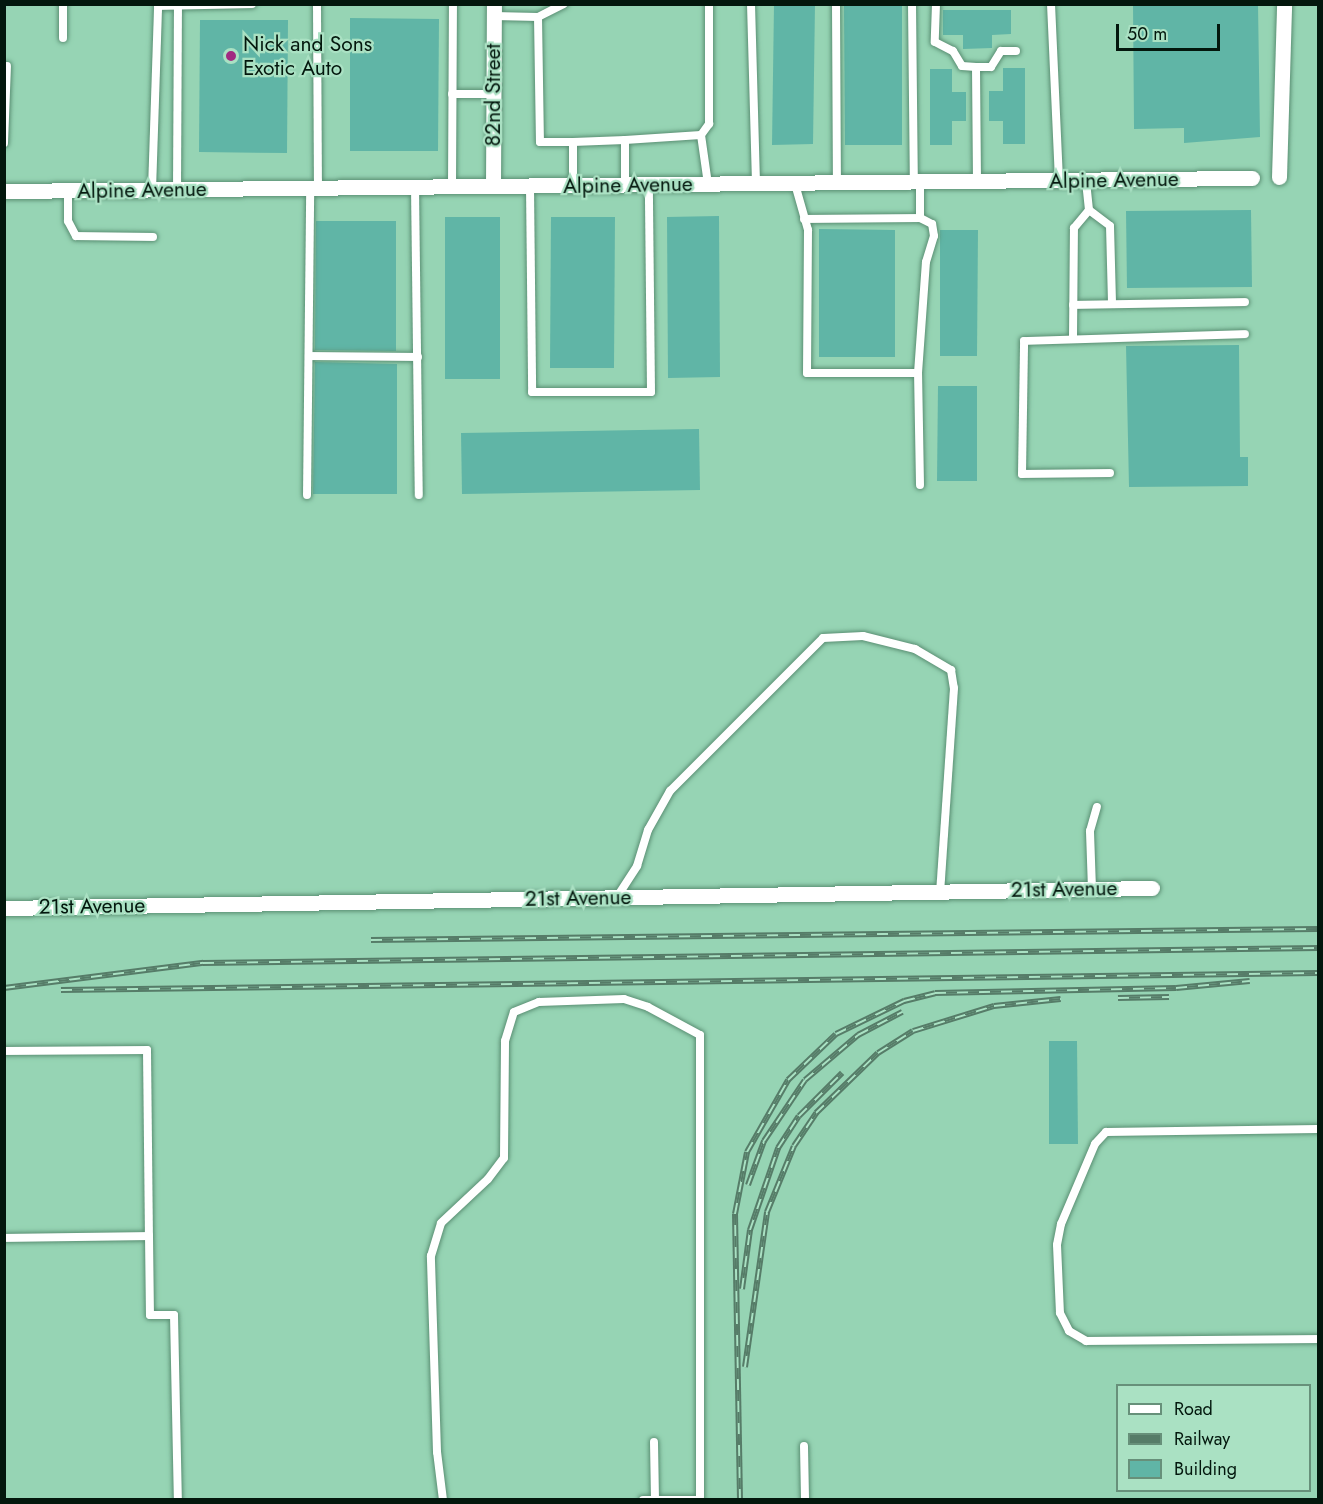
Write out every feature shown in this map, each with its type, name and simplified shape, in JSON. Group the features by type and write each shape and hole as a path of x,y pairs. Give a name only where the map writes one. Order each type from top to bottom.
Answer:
{"street":[{"path":"1279,177 1284,4"},
{"name":"82nd Street","path":"493,186 494,10"},
{"name":"Alpine Avenue","path":"4,191 1252,178"},
{"name":"21st Avenue","path":"4,908 1152,888"}],"lane":[{"path":"63,4 63,38"},
{"path":"152,190 158,6 252,4"},
{"path":"307,495 317,4"},
{"path":"452,187 453,4"},
{"path":"494,10 538,17 564,4"},
{"path":"708,184 701,135 709,124 709,4"},
{"path":"750,4 756,184"},
{"path":"836,4 837,183"},
{"path":"912,4 917,182 921,218"},
{"path":"936,4 935,42 953,51 963,66 991,67 1001,51 1016,51"},
{"path":"1051,4 1059,181"},
{"path":"177,190 178,6"},
{"path":"538,17 540,142 701,135"},
{"path":"4,143 7,66"},
{"path":"976,67 977,182"},
{"path":"452,94 493,94"},
{"path":"625,140 625,185"},
{"path":"573,142 573,185"},
{"path":"1073,338 1074,228 1089,210 1086,181"},
{"path":"795,184 804,219 807,374 918,373"},
{"path":"530,186 532,392 651,392 649,185"},
{"path":"415,187 419,495"},
{"path":"68,191 69,227 76,236 153,237"},
{"path":"1089,210 1110,226 1112,304"},
{"path":"804,219 921,218 932,224 934,236 926,262 918,373 920,485"},
{"path":"1073,305 1245,302"},
{"path":"1110,473 1022,474 1024,341 1245,334"},
{"path":"309,356 418,357"},
{"path":"617,897 637,866 648,830 670,791 822,638 862,636 915,649 951,670 954,688 940,892"},
{"path":"1092,889 1090,831 1097,807"},
{"path":"443,1500 436,1452 431,1256 441,1223 488,1179 504,1158 505,1041 514,1012 539,1002 624,999 648,1006 700,1035 700,1498 644,1500"},
{"path":"4,1051 147,1050 150,1315 174,1315 178,1500"},
{"path":"1318,1129 1106,1132 1095,1144 1061,1224 1057,1245 1060,1313 1070,1331 1086,1341 1318,1339"},
{"path":"4,1238 149,1236"},
{"path":"654,1442 655,1499"},
{"path":"804,1446 805,1500"}],"shaded area":[{"path":"5,5 1318,5 1318,1499 5,1500"}],"building":[{"path":"774,4 815,4 813,144 772,145"},
{"path":"844,4 902,4 902,145 845,145"},
{"path":"1133,4 1258,4 1260,137 1184,143 1184,128 1134,129"},
{"path":"943,10 1011,10 1011,34 992,35 992,48 963,49 963,35 943,35"},
{"path":"350,18 439,19 438,151 350,151"},
{"path":"200,20 288,20 287,153 199,152"},
{"path":"1003,68 1025,68 1025,144 1003,144 1003,121 989,121 989,91 1003,91"},
{"path":"930,69 952,69 952,92 966,92 966,121 952,121 952,145 930,145"},
{"path":"1251,210 1252,287 1127,288 1126,211"},
{"path":"719,216 720,377 668,378 667,217"},
{"path":"445,217 500,217 500,379 445,379"},
{"path":"551,217 615,217 614,368 550,368"},
{"path":"316,221 396,221 396,351 315,350"},
{"path":"819,229 895,230 895,357 819,357"},
{"path":"940,230 978,230 977,356 940,356"},
{"path":"1239,345 1240,457 1248,457 1248,486 1129,487 1126,346"},
{"path":"315,362 397,364 397,494 313,494"},
{"path":"938,386 977,386 977,481 937,481"},
{"path":"699,429 700,490 462,494 461,433"},
{"path":"1049,1041 1077,1041 1078,1144 1049,1144"}],"railway":[{"path":"371,940 1318,929"},
{"path":"4,988 203,963 1318,948"},
{"path":"61,990 1318,973"},
{"path":"740,1500 735,1214 747,1152 788,1080 836,1034 904,1001 935,993 1176,988 1250,981"},
{"path":"1118,998 1169,997"},
{"path":"745,1367 767,1212 794,1146 816,1113 878,1053 913,1031 994,1006 1061,999"},
{"path":"748,1185 764,1141 805,1080 858,1035 902,1012"},
{"path":"742,1289 750,1230 778,1148 799,1116 842,1073"}],"place":[{"name":"Nick and Sons Exotic Auto","path":"231,56"}]}
